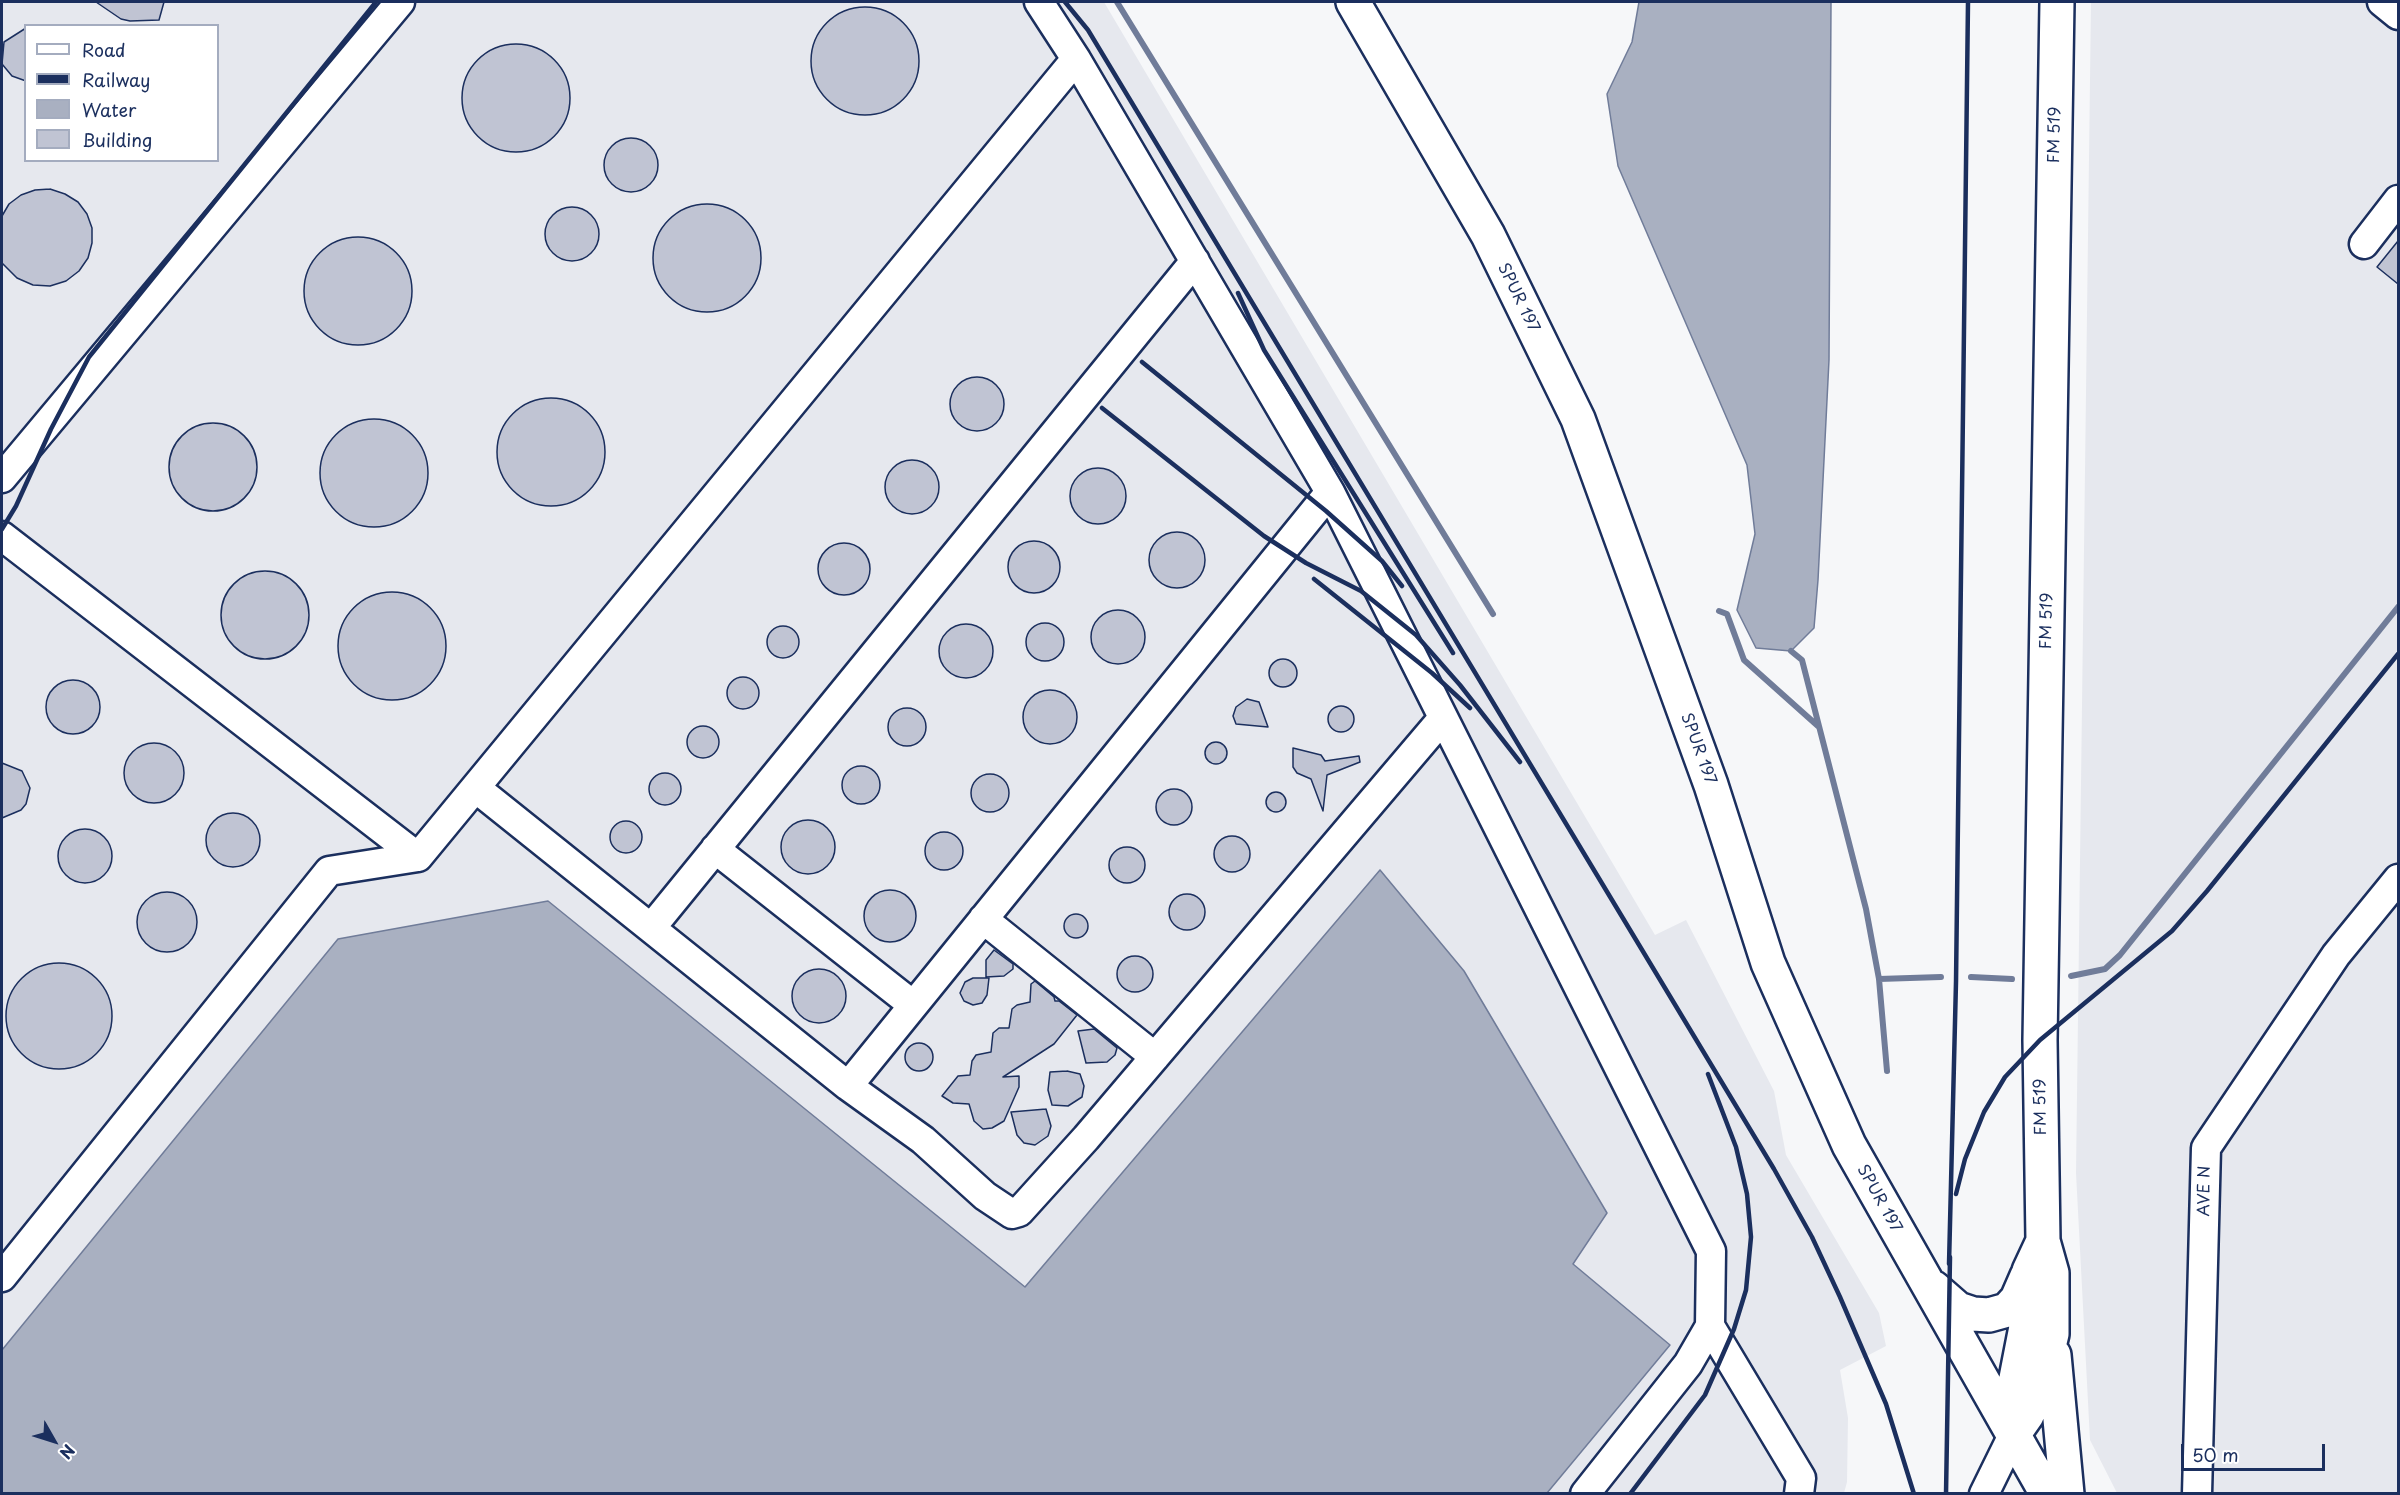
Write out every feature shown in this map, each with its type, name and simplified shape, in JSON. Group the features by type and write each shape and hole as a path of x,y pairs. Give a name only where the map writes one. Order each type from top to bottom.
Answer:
{"main road":[{"name":"SPUR 197","path":"1353,2 1488,235 1578,419 1711,785 1768,963 1849,1145 2048,1494"},
{"name":"FM 519","path":"2013,1435 2027,1415 2039,1389 2052,1334 2052,1273 2043,1241 2040,1040 2057,2"},
{"name":"FM 519","path":"2013,1435 2012,1399 2026,1327 2029,1271 2043,1241"},
{"path":"1924,1280 1958,1309 1973,1314 1989,1315 2007,1310 2017,1299 2029,1271"},
{"path":"2052,1334 2067,1494"}],"street":[{"path":"2,478 400,2"},
{"path":"1039,2 1076,59 1330,492 1711,1251 1710,1326 1688,1364 1585,1494"},
{"path":"2382,2 2398,15"},
{"path":"2,1277 329,871 418,857 477,789 1076,59"},
{"path":"2364,244 2398,200"},
{"path":"651,928 1195,261"},
{"path":"848,1086 1330,492"},
{"path":"2,536 418,857"},
{"path":"477,789 848,1086 923,1140 986,1196 1012,1214 1019,1212 1155,1058 1443,718"},
{"path":"715,849 913,1005"},
{"name":"AVE N","path":"2197,1494 2206,1148 2336,955 2398,879"},
{"path":"983,919 1155,1058"},
{"path":"1710,1326 1801,1478 1799,1494"},
{"path":"1984,1494 2013,1435"}],"shaded area":[{"path":"2,2 1104,2 1655,935 1686,920 1774,1091 1786,1155 1879,1313 1886,1346 1840,1370 1848,1418 1847,1482 1844,1493 1547,1493 1670,1345 1572,1263 1380,870 1025,1287 548,901 338,939 2,1350"},
{"path":"2091,2 2398,2 2398,1493 2117,1493 2090,1440 2076,1173"}],"water":[{"path":"1639,2 1831,2 1829,360 1818,580 1814,628 1791,651 1756,648 1737,610 1755,534 1747,465 1618,166 1607,94 1632,42"},
{"path":"1380,870 1464,971 1607,1213 1573,1264 1670,1345 1547,1493 2,1493 2,1350 338,939 548,901 1025,1287"}],"building":[{"path":"96,2 164,2 159,20 130,21 121,19"},
{"path":"865,7 886,11 903,23 915,40 919,61 915,82 903,99 886,111 865,115 844,111 827,99 815,82 811,61 815,40 827,23 844,11"},
{"path":"24,29 24,80 12,76 2,64 4,42"},
{"path":"516,44 537,48 554,60 566,77 570,98 566,119 554,136 537,148 516,152 495,148 478,136 466,119 462,98 466,77 478,60 495,48"},
{"path":"631,138 641,140 650,146 656,155 658,165 656,175 650,184 641,190 631,192 621,190 612,184 606,175 604,165 606,155 612,146 621,140"},
{"path":"50,189 78,202 87,214 92,228 92,243 88,258 79,271 66,281 50,286 33,285 17,278 2,263 2,216 9,204 21,195 35,190"},
{"path":"707,204 728,208 745,220 757,237 761,258 757,279 745,296 728,308 707,312 686,308 669,296 657,279 653,258 657,237 669,220 686,208"},
{"path":"572,207 591,215 599,234 591,253 572,261 553,253 545,234 553,215"},
{"path":"358,237 379,241 396,253 408,270 412,291 408,312 396,329 379,341 358,345 337,341 320,329 308,312 304,291 308,270 320,253 337,241"},
{"path":"2398,241 2398,284 2377,267"},
{"path":"977,377 996,385 1004,404 996,423 977,431 958,423 950,404 958,385"},
{"path":"551,398 572,402 589,414 601,431 605,452 601,473 589,490 572,502 551,506 530,502 513,490 501,473 497,452 501,431 513,414 530,402"},
{"path":"374,419 395,423 412,435 424,452 428,473 424,494 412,511 395,523 374,527 353,523 336,511 324,494 320,473 324,452 336,435 353,423"},
{"path":"213,423 230,426 244,436 254,450 257,467 254,484 244,498 230,508 213,511 196,508 182,498 172,484 169,467 172,450 182,436 196,426"},
{"path":"912,460 931,468 939,487 931,506 912,514 893,506 885,487 893,468"},
{"path":"1092,468 1104,468 1118,476 1126,490 1124,507 1118,516 1104,524 1092,524 1075,512 1070,502 1070,490 1082,473"},
{"path":"1171,532 1183,532 1197,540 1205,554 1203,571 1197,580 1183,588 1171,588 1154,576 1149,566 1149,554 1161,537"},
{"path":"1029,541 1039,541 1053,548 1060,567 1053,586 1039,593 1029,593 1019,589 1012,582 1008,572 1008,562 1012,552 1019,545"},
{"path":"839,543 849,543 863,550 870,569 863,588 849,595 839,595 829,591 822,584 818,574 818,564 822,554 829,547"},
{"path":"265,571 282,574 296,584 306,598 309,615 306,632 296,646 282,656 265,659 248,656 234,646 224,632 221,615 224,598 234,584 248,574"},
{"path":"392,592 413,596 430,608 442,625 446,646 442,667 430,684 413,696 392,700 371,696 354,684 342,667 338,646 342,625 354,608 371,596"},
{"path":"1118,610 1137,618 1145,637 1137,656 1118,664 1099,656 1091,637 1099,618"},
{"path":"1045,623 1058,629 1064,642 1058,655 1045,661 1032,655 1026,642 1032,629"},
{"path":"966,624 985,632 993,651 985,670 966,678 947,670 939,651 947,632"},
{"path":"783,626 794,631 799,642 794,653 783,658 772,653 767,642 772,631"},
{"path":"1283,659 1293,663 1297,673 1293,683 1283,687 1273,683 1269,673 1273,663"},
{"path":"743,677 754,682 759,693 754,704 743,709 732,704 727,693 732,682"},
{"path":"73,680 92,688 100,707 92,726 73,734 54,726 46,707 54,688"},
{"path":"1050,690 1069,698 1077,717 1069,736 1050,744 1031,736 1023,717 1031,698"},
{"path":"1247,699 1259,702 1268,727 1236,724 1233,716 1236,707"},
{"path":"1341,706 1350,710 1354,719 1350,728 1341,732 1332,728 1328,719 1332,710"},
{"path":"907,708 920,714 926,727 920,740 907,746 894,740 888,727 894,714"},
{"path":"703,726 714,731 719,742 714,753 703,758 692,753 687,742 692,731"},
{"path":"1212,742 1220,742 1227,749 1227,757 1220,764 1212,764 1205,757 1205,749"},
{"path":"154,743 175,752 184,773 175,794 154,803 133,794 124,773 133,752"},
{"path":"1293,748 1321,755 1325,761 1359,756 1360,762 1327,775 1323,811 1311,779 1297,773 1293,767"},
{"path":"2,763 22,771 30,788 26,804 21,810 2,818"},
{"path":"861,766 874,772 880,785 874,798 861,804 848,798 842,785 848,772"},
{"path":"665,773 676,778 681,789 676,800 665,805 654,800 649,789 654,778"},
{"path":"990,774 1003,780 1009,793 1003,806 990,812 977,806 971,793 977,780"},
{"path":"1174,789 1186,795 1192,807 1186,819 1174,825 1162,819 1156,807 1162,795"},
{"path":"1276,792 1283,795 1286,802 1283,809 1276,812 1269,809 1266,802 1269,795"},
{"path":"233,813 243,815 252,821 258,830 260,840 258,850 252,859 243,865 233,867 223,865 214,859 208,850 206,840 208,830 214,821 223,815"},
{"path":"808,820 818,822 827,828 833,837 835,847 833,857 827,866 818,872 808,874 798,872 789,866 783,857 781,847 783,837 789,828 798,822"},
{"path":"626,821 637,826 642,837 637,848 626,853 615,848 610,837 615,826"},
{"path":"85,829 104,837 112,856 104,875 85,883 66,875 58,856 66,837"},
{"path":"944,832 957,838 963,851 957,864 944,870 931,864 925,851 931,838"},
{"path":"1232,836 1244,842 1250,854 1244,866 1232,872 1220,866 1214,854 1220,842"},
{"path":"1127,847 1139,853 1145,865 1139,877 1127,883 1115,877 1109,865 1115,853"},
{"path":"885,890 895,890 909,897 916,916 909,935 895,942 885,942 875,938 868,931 864,921 864,911 868,901 875,894"},
{"path":"167,892 188,901 197,922 188,943 167,952 146,943 137,922 146,901"},
{"path":"1187,894 1199,900 1205,912 1199,924 1187,930 1175,924 1169,912 1175,900"},
{"path":"1076,914 1085,917 1088,926 1085,935 1076,938 1067,935 1064,926 1067,917"},
{"path":"994,950 1013,964 1013,969 1004,976 986,977 986,960"},
{"path":"1135,956 1147,962 1153,974 1147,986 1135,992 1123,986 1117,974 1123,962"},
{"path":"59,963 79,967 96,979 108,996 112,1016 108,1036 96,1053 79,1065 59,1069 39,1065 22,1053 10,1036 6,1016 10,996 22,979 39,967"},
{"path":"819,969 838,977 846,996 838,1015 819,1023 800,1015 792,996 800,977"},
{"path":"973,978 989,978 987,995 982,1003 973,1005 964,1001 960,993 965,982"},
{"path":"1035,981 1054,997 1055,1001 1059,1001 1077,1015 1054,1044 1003,1077 1019,1076 1019,1087 1004,1121 992,1128 983,1129 974,1121 969,1104 953,1103 942,1096 958,1076 970,1075 972,1061 976,1055 991,1052 993,1033 999,1028 1009,1028 1012,1009 1017,1005 1030,1002 1031,984"},
{"path":"1094,1029 1117,1048 1115,1055 1107,1062 1086,1063 1078,1031"},
{"path":"919,1043 929,1047 933,1057 929,1067 919,1071 909,1067 905,1057 909,1047"},
{"path":"1067,1071 1080,1074 1084,1086 1082,1097 1068,1106 1052,1105 1048,1090 1050,1072"},
{"path":"1046,1109 1051,1126 1048,1136 1035,1145 1024,1143 1017,1135 1011,1112"}],"waterway":[{"path":"1117,2 1493,614"},
{"path":"2071,976 2105,969 2120,955 2398,607"},
{"path":"1719,611 1727,614 1744,660 1819,727"},
{"path":"1791,651 1802,660 1866,909 1879,979 1887,1071"},
{"path":"1879,979 1941,977"},
{"path":"1971,977 2012,979"}],"railway":[{"path":"2,529 16,506 51,429 89,357 376,2"},
{"path":"1065,2 1088,30 1774,1169 1812,1237 1840,1297 1886,1404 1914,1494"},
{"path":"1949,1264 1956,982 1968,2"},
{"path":"1238,293 1264,350 1453,653"},
{"path":"1142,362 1326,511 1382,561 1402,586"},
{"path":"1102,408 1264,536 1306,563 1361,591 1416,635 1460,685 1520,762"},
{"path":"1314,579 1432,673 1470,708"},
{"path":"1956,1194 1965,1159 1984,1112 2005,1077 2040,1040 2172,931 2207,891 2398,654"},
{"path":"1630,1494 1705,1395 1734,1329 1746,1290 1751,1237 1747,1194 1736,1147 1708,1074"},
{"path":"1946,1494 1950,1257"}]}
